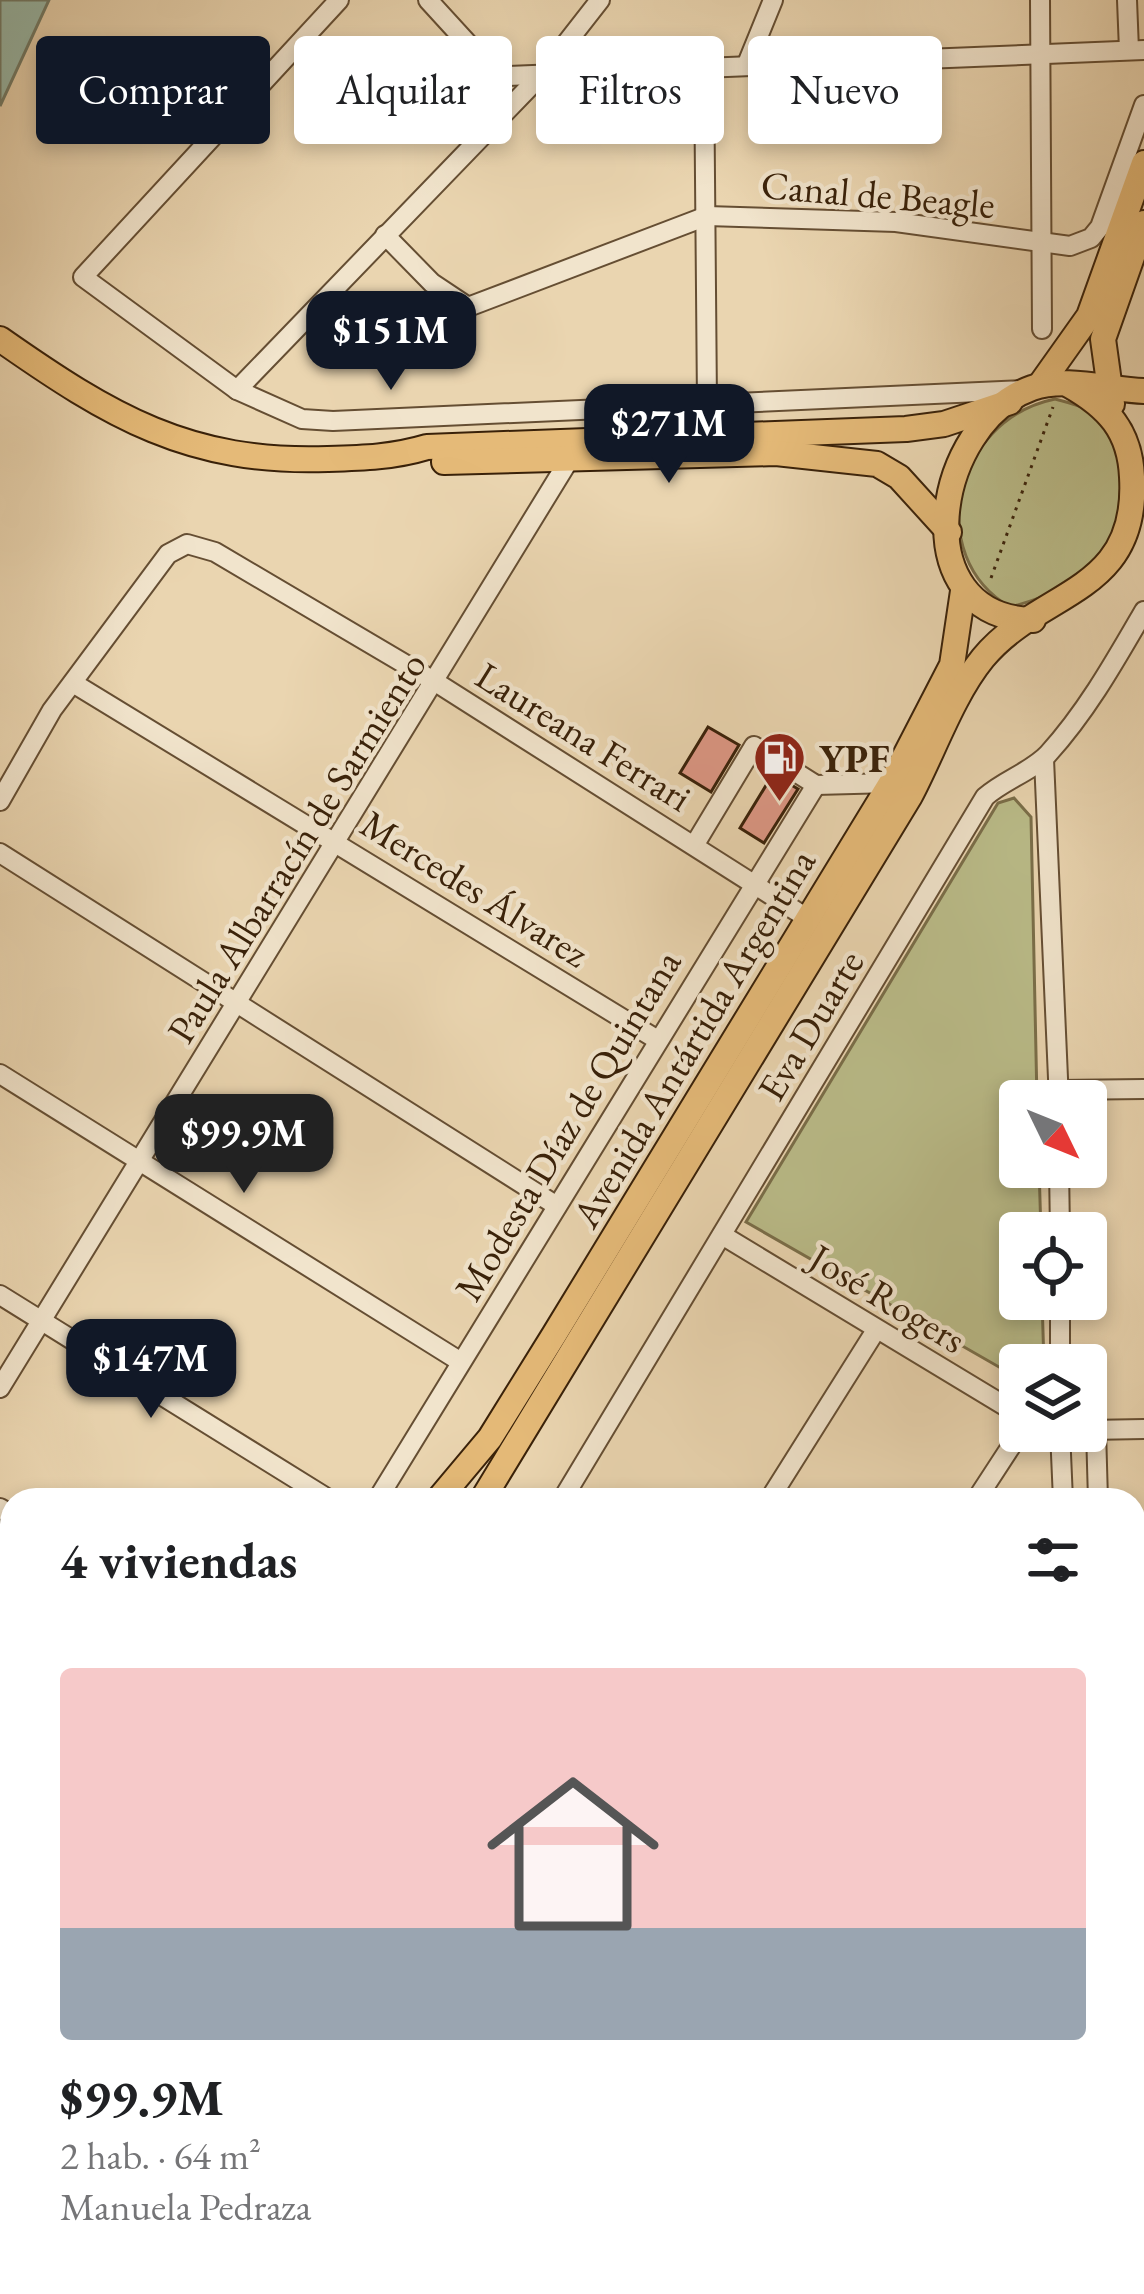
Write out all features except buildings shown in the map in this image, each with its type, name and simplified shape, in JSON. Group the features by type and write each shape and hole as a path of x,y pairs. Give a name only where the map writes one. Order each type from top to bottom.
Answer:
{"main road":[{"path":"1033,620 1004,620 972,600 949,532 948,491 960,457 978,431 1040,392 1089,316 1144,163"},
{"path":"1126,533 1133,494 1131,457 1112,402 1103,340 1144,223"},
{"path":"0,339 143,430 188,446 295,460 395,457 427,447 906,430 944,424 1040,392 1112,402 1144,391"},
{"path":"395,457 419,463 776,453 878,464 899,477 949,532"},
{"name":"Avenida Antártida Argentina","path":"489,1488 910,796 972,675 986,656 1096,578 1144,513"},
{"name":"Avenida Antártida Argentina","path":"447,1488 490,1438 891,783 952,664 972,600"}],"street":[{"path":"339,0 86,268 83,277 237,390 302,419 333,422 1040,392"},
{"path":"428,0 492,70 507,76 536,74"},
{"path":"572,36 600,0"},
{"path":"747,64 772,0"},
{"path":"1040,0 1042,329"},
{"path":"724,64 1136,50 1126,0"},
{"path":"237,390 536,81"},
{"path":"1043,244 1070,246 1091,238 1100,227 1144,105"},
{"path":"705,144 707,403"},
{"path":"385,236 442,292 468,307 706,216"},
{"name":"Canal de Beagle","path":"706,216 874,221 1043,244"},
{"name":"Paula Albarracín de Sarmiento","path":"0,1388 437,683 568,460"},
{"name":"Laureana Ferrari","path":"73,683 168,554 187,544 214,552 437,683 808,919"},
{"name":"Eva Duarte","path":"569,1488 985,797 1007,777 1043,759 1095,694 1144,611"},
{"path":"0,801 73,683"},
{"name":"Mercedes Álvarez","path":"73,683 656,1039"},
{"path":"695,844 754,746 815,785 891,783"},
{"path":"1043,759 1058,1080"},
{"name":"Modesta Díaz de Quintana","path":"384,1488 815,785"},
{"path":"0,853 557,1205"},
{"path":"0,1075 461,1363"},
{"path":"1107,1092 1144,1089"},
{"name":"José Rogers","path":"722,1235 999,1403"},
{"path":"0,1295 311,1488"},
{"path":"777,1488 876,1330"},
{"path":"1107,1430 1144,1429"},
{"path":"984,1488 1008,1452"},
{"path":"1060,1452 1062,1488"},
{"path":"1090,1452 1096,1488"}],"path":[{"path":"972,600 1040,392"}],"green space":[{"path":"1055,399 1089,410 1115,437 1123,472 1121,510 1108,543 1079,575 1058,589 1010,607 983,584 966,556 959,524 962,492 973,461 993,433 1020,412"},
{"path":"1014,798 1031,817 1037,1080 999,1080 999,1188 1040,1188 1040,1212 999,1212 999,1320 1043,1320 1043,1344 999,1344 999,1367 746,1222 998,803"}],"shaded area":[{"path":"0,0 49,0 0,106"}],"place":[{"name":"YPF","path":"780,804"}]}
